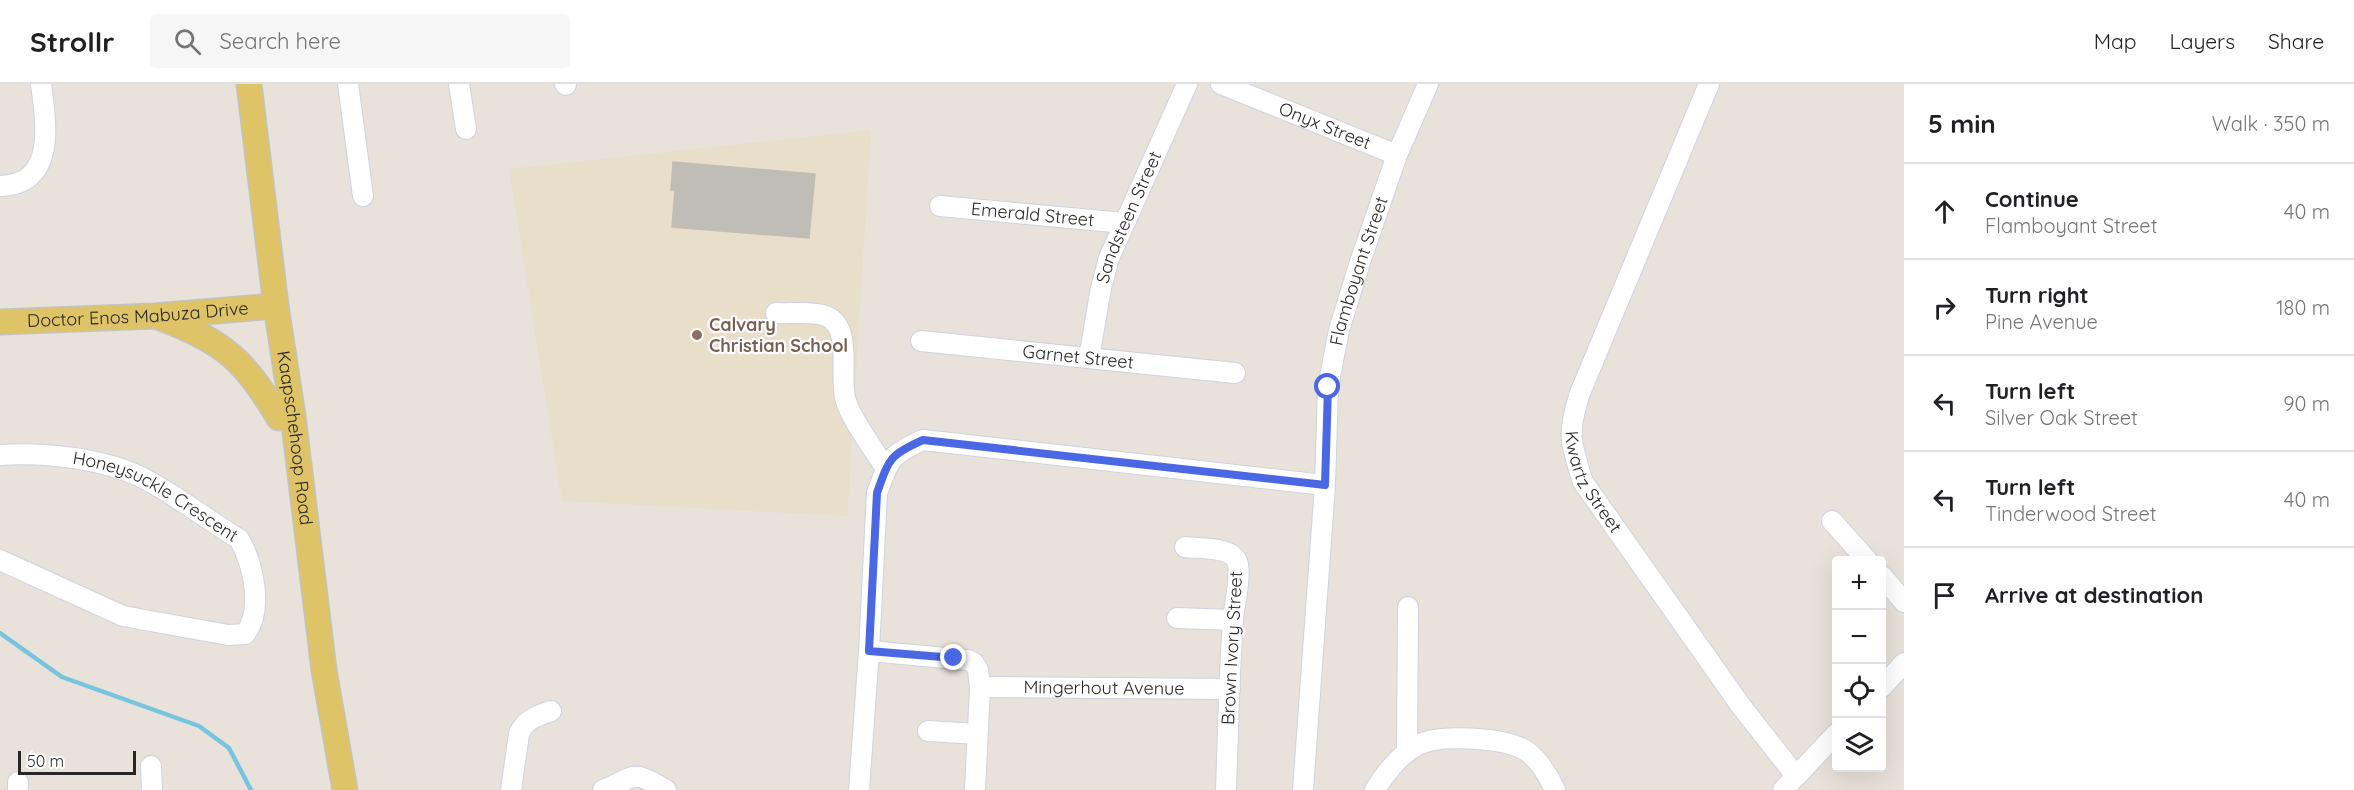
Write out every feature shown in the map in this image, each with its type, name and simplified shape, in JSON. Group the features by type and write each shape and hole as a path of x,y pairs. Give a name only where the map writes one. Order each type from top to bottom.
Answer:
{"main road":[{"name":"Kaapschehoop Road","path":"235,84 269,307 293,416 324,669 345,790"},
{"name":"Kaapschehoop Road","path":"249,84 279,418 310,671 330,790"},
{"name":"Doctor Enos Mabuza Drive","path":"0,322 155,316 269,307"},
{"path":"155,316 206,337 238,360 263,391 279,418"}],"street":[{"path":"0,186 24,180 38,167 46,150 41,84"},
{"path":"348,84 363,196"},
{"path":"459,84 466,129"},
{"name":"Sandsteen Street","path":"1089,358 1101,288 1109,258 1187,84"},
{"name":"Onyx Street","path":"1221,84 1397,155"},
{"name":"Flamboyant Street","path":"1303,790 1325,485 1328,387 1340,330 1360,262 1397,155 1428,84"},
{"name":"Kwartz Street","path":"1709,84 1580,393 1571,423 1572,448 1583,482 1741,706 1790,783"},
{"name":"Emerald Street","path":"940,206 1124,223"},
{"path":"776,313 813,314 826,316 835,322 844,343 842,384 846,403 886,469"},
{"name":"Garnet Street","path":"921,341 1235,373"},
{"path":"859,790 877,493 886,469 897,451 923,440 1325,485"},
{"name":"Honeysuckle Crescent","path":"0,455 21,453 85,460 117,468 142,478 239,538 246,550 253,581 255,612 252,625 245,634 228,636 123,616 0,560"},
{"path":"1832,521 1863,556"},
{"name":"Brown Ivory Street","path":"1185,547 1221,551 1231,554 1237,561 1226,790"},
{"path":"1886,582 1904,602"},
{"path":"1407,752 1408,607"},
{"path":"1177,618 1233,620"},
{"path":"869,651 968,660 974,663 978,670 980,687 975,790"},
{"path":"1886,682 1904,663"},
{"name":"Mingerhout Avenue","path":"980,687 1230,689"},
{"path":"511,790 522,726 531,718 551,711"},
{"path":"928,731 977,734"},
{"path":"1790,783 1832,738"},
{"path":"1375,790 1385,773 1419,744 1431,740 1464,739 1522,748 1547,771 1556,790"},
{"path":"151,766 152,790"},
{"path":"603,790 626,778 638,776 666,790"}],"shaded area":[{"name":"Calvary Christian School","path":"871,130 847,516 562,501 509,169"}],"building":[{"path":"673,162 815,174 809,238 672,227 675,190 671,190"}],"waterway":[{"path":"0,633 62,677 199,726 229,748 251,790"}],"place":[{"name":"Calvary Christian School","path":"697,335"}],"route":[{"path":"954,658 869,651 877,493 886,469 897,451 923,440 1325,485 1328,387"}]}
